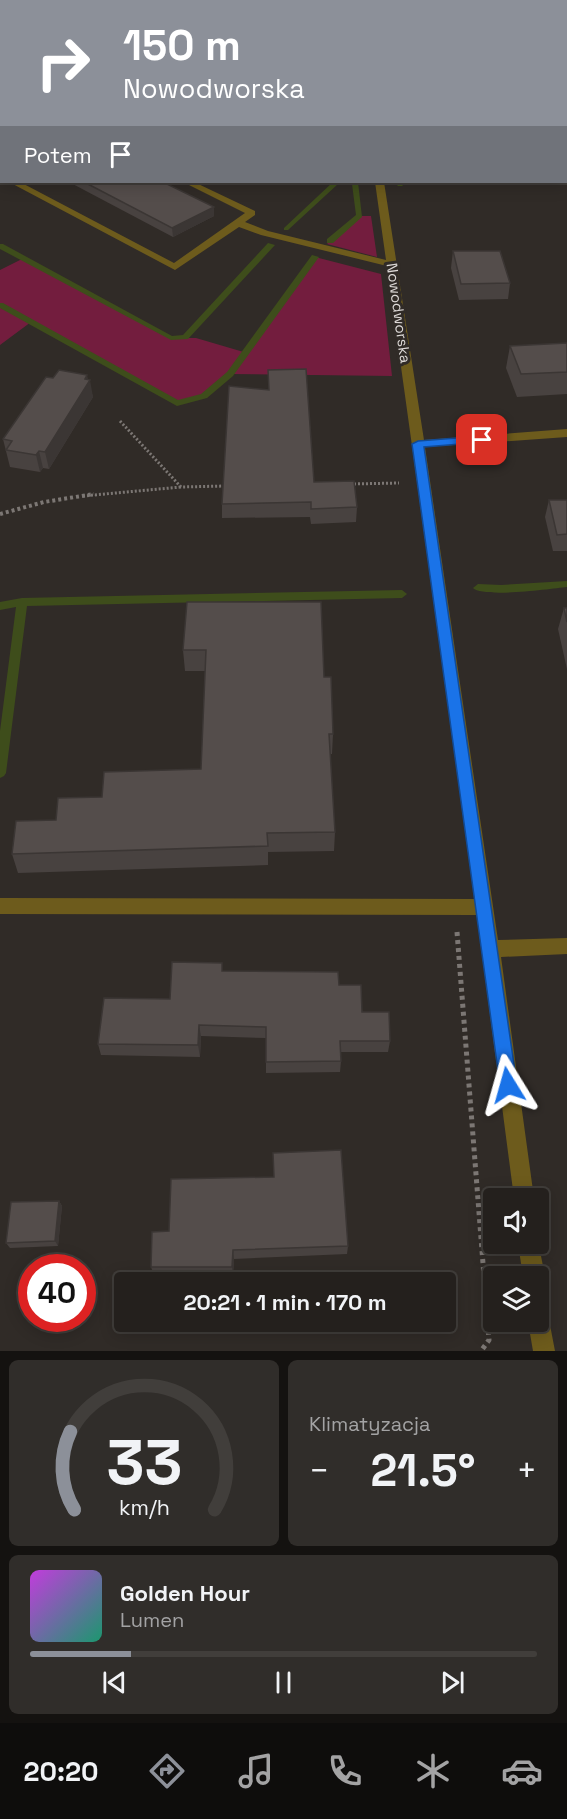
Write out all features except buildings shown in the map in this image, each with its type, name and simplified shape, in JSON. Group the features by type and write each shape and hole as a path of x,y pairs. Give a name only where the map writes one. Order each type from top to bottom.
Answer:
{"street":[{"path":"16,183 175,267 252,213 189,183"},
{"name":"Nowodworska","path":"380,183 491,949 523,1188"},
{"path":"238,223 265,233 392,264"},
{"path":"418,444 567,433"},
{"path":"0,906 485,907"},
{"path":"491,949 567,946"},
{"path":"541,1332 544,1351"}],"path":[{"path":"120,421 181,487"},
{"path":"343,484 424,483"},
{"path":"0,514 43,500 116,491 227,486"},
{"path":"455,907 489,1340 481,1351"}],"shaded area":[{"path":"360,216 371,216 377,257 327,244"},
{"path":"315,257 381,274 392,376 230,374 204,396 177,403 31,322 0,345 0,270 22,259 171,338 196,338 247,353"}],"waterway":[{"path":"286,229 335,183"},
{"path":"330,241 360,216 355,183"},
{"path":"0,246 171,338 185,337 271,245"},
{"path":"0,305 177,403 204,396 230,374 315,257"},
{"path":"478,588 501,589 567,584"},
{"path":"22,602 402,594"},
{"path":"0,606 22,602"},
{"path":"0,773 22,602"}],"route":[{"path":"482,440 418,444 485,907 508,1085"}]}
